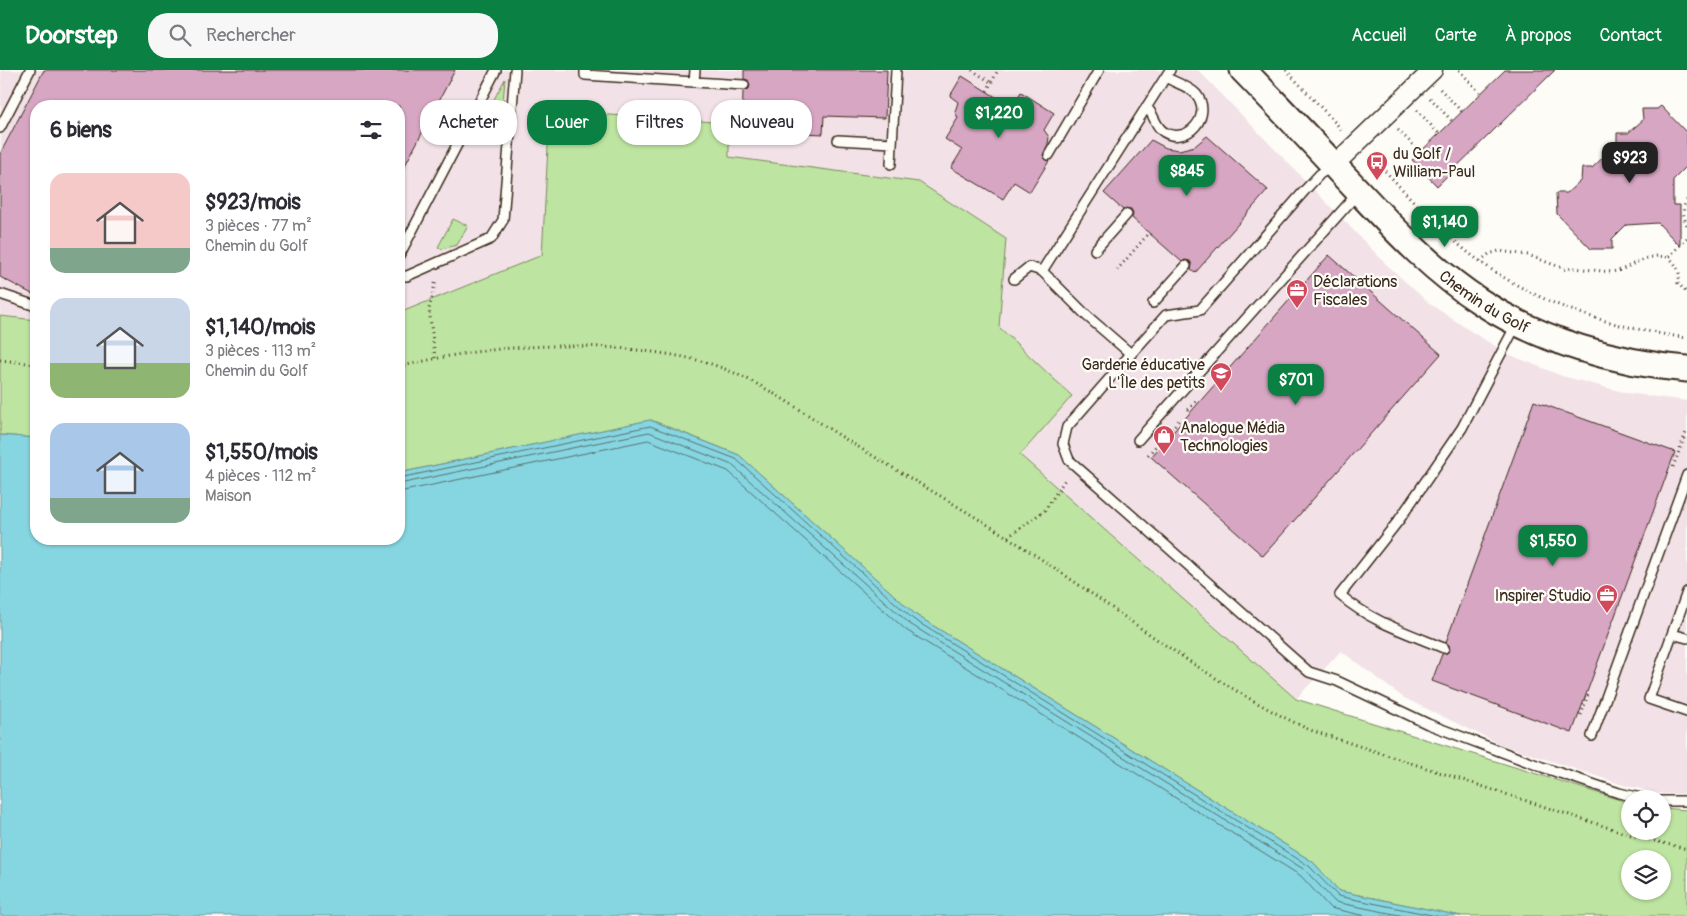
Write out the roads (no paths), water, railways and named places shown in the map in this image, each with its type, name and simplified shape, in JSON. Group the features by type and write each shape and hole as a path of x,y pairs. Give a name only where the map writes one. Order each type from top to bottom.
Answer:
{"street":[{"name":"Chemin du Golf","path":"1243,70 1413,247 1479,300 1517,322 1559,341 1620,358 1687,369"},
{"path":"1334,165 1433,70"}],"lane":[{"path":"0,128 30,70"},
{"path":"405,244 496,70"},
{"path":"405,276 491,239 503,220 515,70"},
{"path":"585,70 585,75 744,85"},
{"path":"694,82 695,70"},
{"path":"891,164 896,70"},
{"path":"1049,155 1099,70"},
{"path":"1042,271 1146,107 1168,73 1197,95 1202,113 1197,125 1186,134 1179,136 1168,134 1158,126 1152,113 1146,107"},
{"path":"838,140 892,143"},
{"path":"1334,165 1320,174 1200,310 1166,315 1067,427 1063,438 1066,455 1074,465 1308,672 1336,681 1428,724 1542,768 1621,793"},
{"path":"1138,440 1359,192"},
{"path":"1095,250 1127,214"},
{"path":"1154,304 1186,266"},
{"path":"1014,279 1029,267 1042,271 1087,316 1131,354"},
{"path":"0,294 30,304"},
{"path":"1444,648 1372,617 1357,609 1340,595 1399,520 1462,428 1517,322"},
{"path":"1592,736 1687,476"},
{"path":"1687,592 1649,699 1687,712"},
{"path":"1672,634 1687,638"},
{"path":"1671,801 1687,801"}],"water":[{"path":"650,420 739,455 916,615 1313,862 1339,891 1461,916 0,916 0,435 30,438 30,545 405,545 405,472"}],"place":[{"name":"du Golf / William-Paul","path":"1377,181"},
{"name":"Déclarations Fiscales","path":"1297,309"},
{"name":"Garderie éducative L'Île des petits","path":"1221,392"},
{"name":"Analogue Média Technologies","path":"1164,455"},
{"name":"Inspirer Studio","path":"1607,614"}]}
